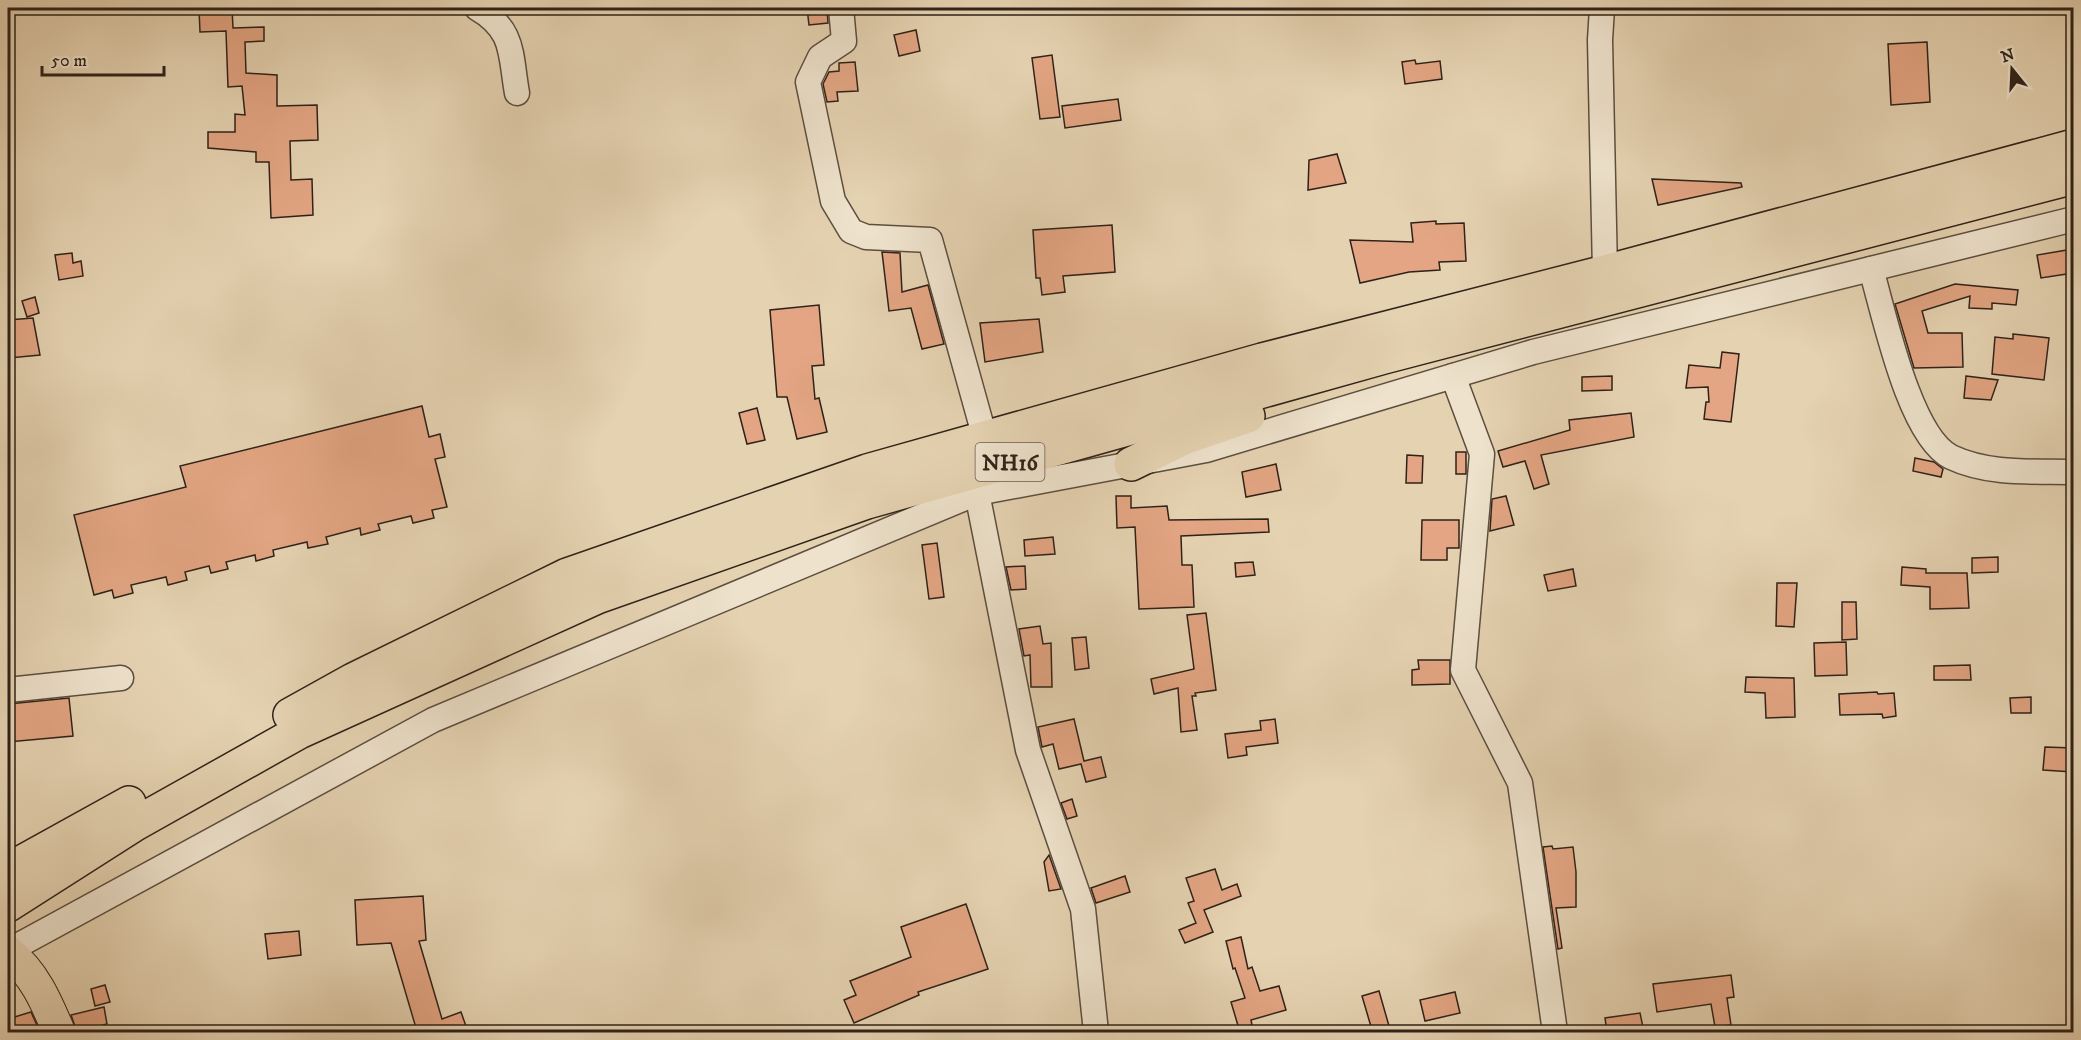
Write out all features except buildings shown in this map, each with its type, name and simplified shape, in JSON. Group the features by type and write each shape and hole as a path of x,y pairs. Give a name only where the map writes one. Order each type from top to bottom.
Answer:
{"highway":[{"name":"NH16","path":"8,870 353,680 567,574 867,471 1262,360 1605,272 2073,146"},
{"name":"NH16","path":"8,905 135,824 299,732 597,597 867,502 1384,357 2073,177"},
{"path":"1131,464 1184,438 1308,396 1384,357"}],"main road":[{"path":"8,951 23,964 35,981 58,1032"}],"street":[{"path":"477,8 496,19 508,39 518,93"},
{"path":"841,8 844,41 820,57 808,82 834,201 851,231 866,237 930,240 985,438"},
{"path":"1602,8 1600,40 1605,272"},
{"path":"8,951 433,720 977,493 1206,450 1533,352 2073,219"},
{"path":"1871,269 1901,377 1931,438 1949,456 1995,471 2073,472"},
{"path":"1453,375 1482,454 1463,670 1520,783 1555,1032"},
{"path":"977,493 1028,750 1083,909 1096,1032"},
{"path":"8,690 121,678"}]}
